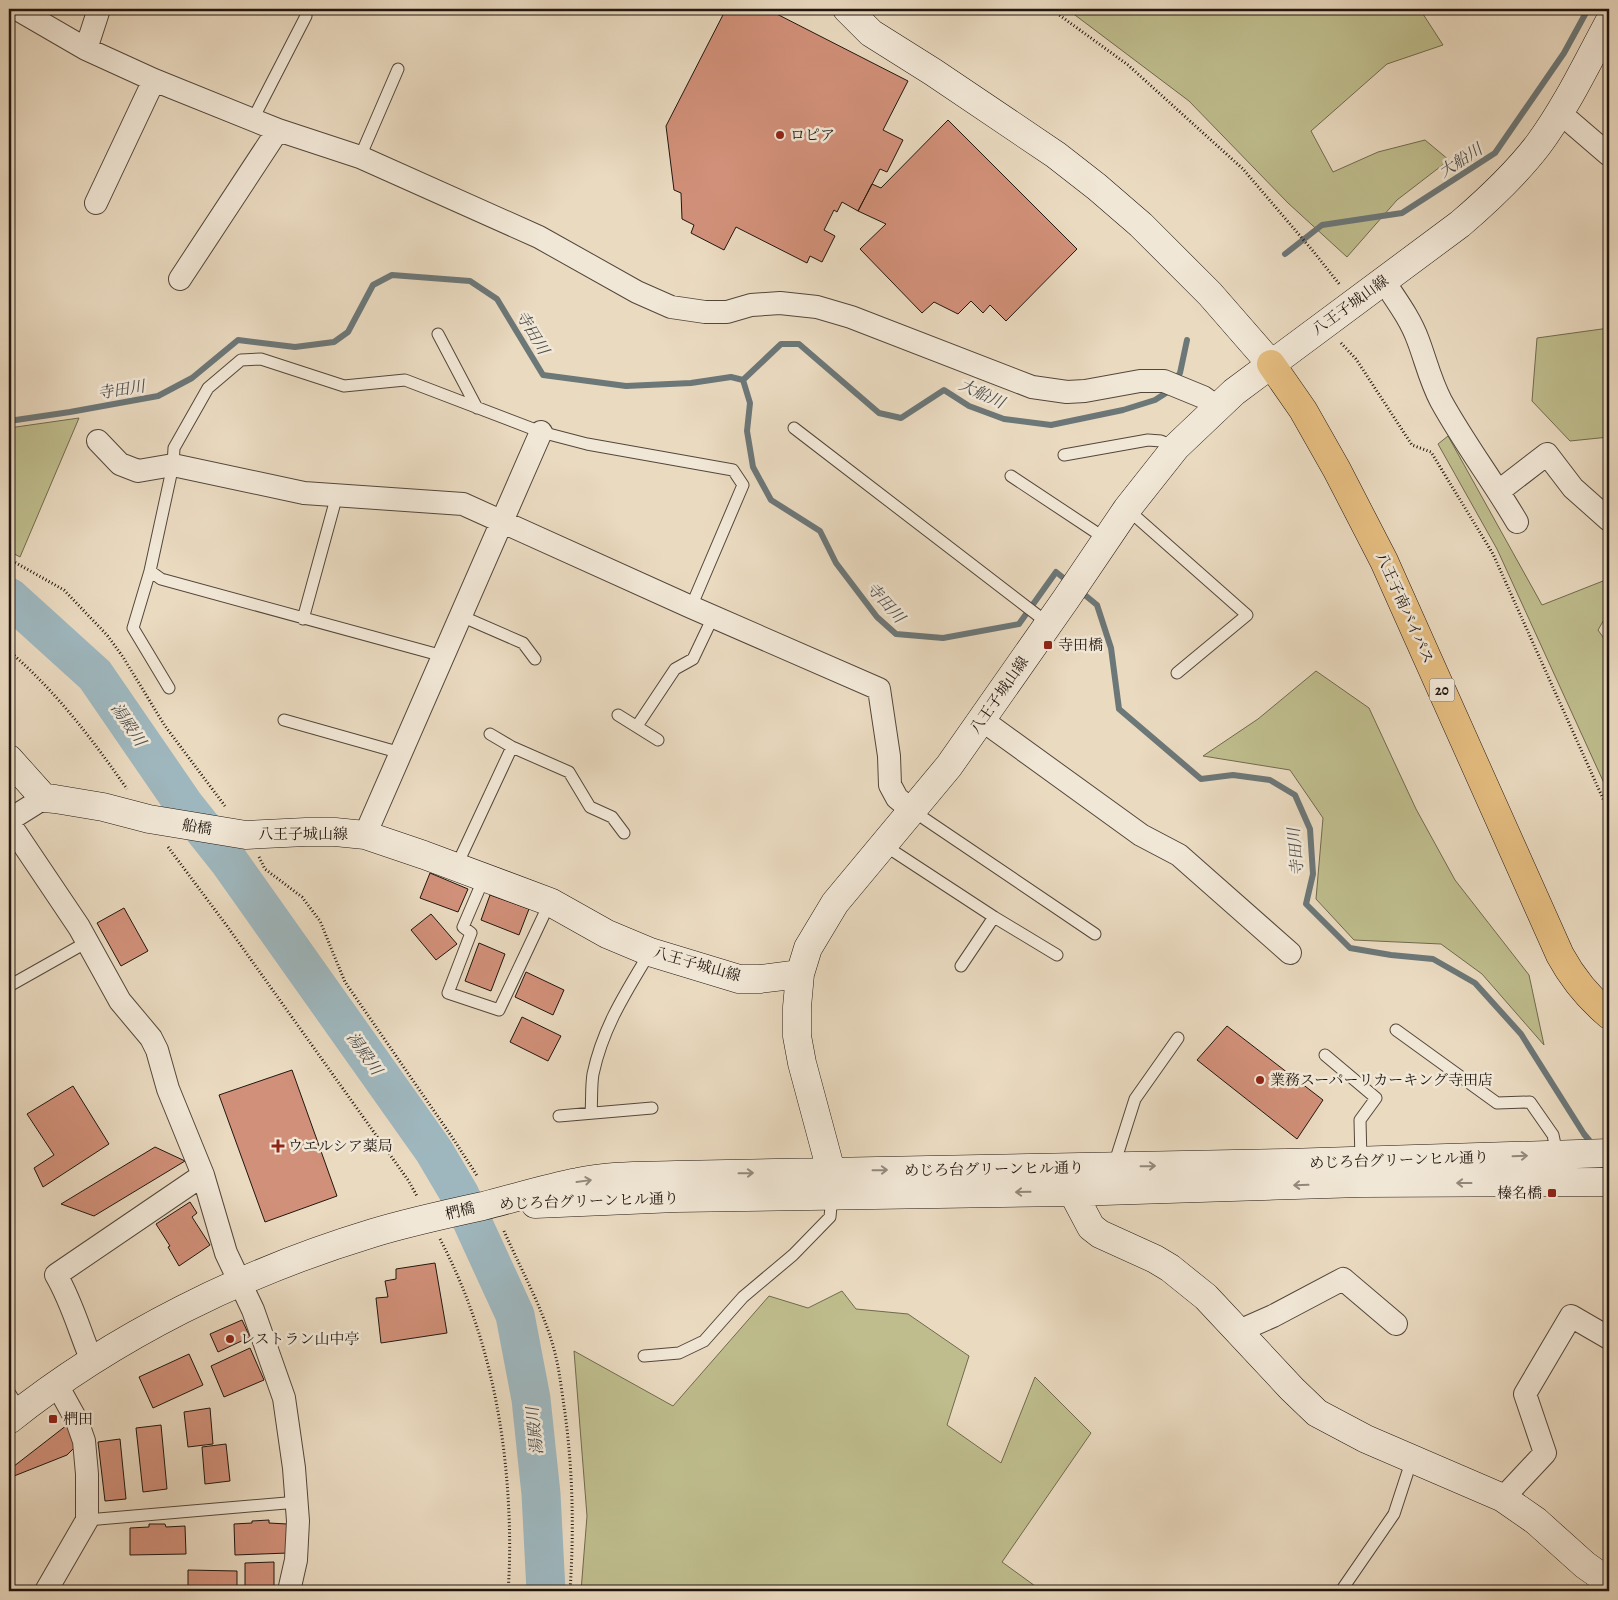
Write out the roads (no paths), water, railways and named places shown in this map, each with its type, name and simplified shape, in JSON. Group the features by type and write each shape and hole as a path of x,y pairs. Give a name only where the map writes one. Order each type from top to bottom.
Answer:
{"highway":[{"name":"八王子南バイパス","path":"1271,364 1303,410 1337,470 1384,561 1560,955 1568,969 1590,997 1609,1015"}],"street":[{"path":"17,9 86,49 154,80 278,130 360,157 539,237 637,292 671,306 705,312 727,312 751,305 780,302 818,307 851,317 1032,387 1067,392 1085,391 1140,381 1172,384 1203,398 1217,407"},
{"path":"86,49 99,9"},
{"path":"847,9 871,33 1056,155 1097,187 1141,225 1210,294 1271,364"},
{"name":"八王子城山線","path":"246,835 306,832 365,835 550,902 607,934 650,952 740,978 760,979 800,974 808,948 835,903 949,766 982,720 1041,618 1072,590 1127,508 1176,447 1217,407 1271,364 1460,224 1490,199 1534,150 1559,112 1609,22"},
{"path":"96,203 154,80"},
{"path":"1559,112 1609,154"},
{"path":"180,278 278,130"},
{"path":"1383,280 1409,319 1429,376 1442,402 1517,522"},
{"path":"365,835 542,432"},
{"path":"98,441 120,464 138,471 173,465 304,493 463,504 713,617 879,689 889,756 890,785 898,799 913,811"},
{"path":"1499,491 1547,454 1573,488 1609,520"},
{"path":"982,720 1141,835 1179,855 1290,952"},
{"path":"9,759 44,798 9,822 87,942 120,1001 151,1038 157,1050 168,1088 203,1176 226,1253 253,1310 284,1398 298,1502 296,1560 289,1591"},
{"name":"船橋","path":"44,798 103,807 149,819 246,835"},
{"path":"800,974 797,1007 799,1047 832,1183"},
{"name":"めじろ台グリーンヒル通り","path":"486,1205 579,1181 626,1176 1072,1192 1361,1172 1567,1154 1609,1153"},
{"name":"めじろ台グリーンヒル通り","path":"832,1183 1060,1168 1114,1167 1361,1172 1605,1182"},
{"path":"1060,1168 1088,1223 1096,1231 1170,1268 1206,1297 1317,1413 1366,1439 1503,1498 1536,1521 1585,1565 1609,1582"},
{"path":"92,1362 80,1334 67,1293 56,1275 203,1176"},
{"name":"椚橋","path":"240,1282 333,1246 432,1217 486,1205"},
{"path":"1238,1331 1274,1316 1343,1280 1396,1324"},
{"path":"13,1408 57,1385 164,1320 240,1282"},
{"path":"1503,1498 1545,1453 1525,1394 1571,1316 1609,1338"},
{"path":"46,1591 87,1520 87,1474 84,1441 77,1421 57,1385"}],"lane":[{"path":"253,119 306,16"},
{"path":"360,157 398,69"},
{"path":"438,334 477,408"},
{"path":"169,688 133,628 150,571 173,465 174,448 208,388 241,360 261,359 344,386 405,380 542,432 587,444 733,470 743,485 691,607"},
{"path":"794,428 1041,618"},
{"path":"1064,455 1148,440 1161,441 1176,447"},
{"path":"1011,476 1106,539"},
{"path":"303,619 337,495"},
{"path":"1127,508 1246,615 1177,673"},
{"path":"150,571 161,579 443,656"},
{"path":"461,616 523,643 535,659"},
{"path":"637,726 675,669 692,659 713,617"},
{"path":"618,714 658,740"},
{"path":"284,720 401,753"},
{"path":"490,734 512,747 569,772 590,807 612,817 624,833"},
{"path":"456,867 512,747"},
{"path":"913,811 1095,934"},
{"path":"884,845 994,918 1057,954"},
{"path":"484,877 463,927 471,932 448,993 499,1010 550,902"},
{"path":"961,966 994,918"},
{"path":"9,986 87,942"},
{"path":"591,1113 593,1076 613,1014 650,952"},
{"path":"1396,1030 1497,1103 1530,1102 1567,1154"},
{"path":"1114,1167 1135,1099 1178,1038"},
{"path":"1325,1055 1376,1098 1360,1120 1361,1172"},
{"path":"559,1116 652,1108"},
{"path":"644,1356 680,1352 704,1341 743,1297 793,1255 830,1217 832,1183"},
{"path":"1341,1591 1394,1514 1412,1459"},
{"path":"87,1520 298,1502"},
{"path":"1602,1591 1609,1582"}],"waterway":[{"name":"大船川","path":"1285,254 1322,225 1402,213 1495,153 1564,53 1588,9"},
{"name":"寺田川","path":"9,421 158,396 192,378 238,340 295,347 334,342 348,332 373,285 392,275 470,281 497,299 543,375 626,386 691,383 731,377 743,380 750,403 747,431 753,467 771,500 820,531 836,563 877,617 896,634 943,638 1019,624 1056,572 1070,583"},
{"name":"大船川","path":"743,380 781,344 799,344 879,413 901,418 944,390 969,406 1004,419 1051,425 1123,410 1155,400 1166,393 1180,373 1187,340"},
{"name":"寺田川","path":"1080,591 1097,605 1111,648 1119,709 1201,779 1233,775 1270,780 1295,795 1310,829 1313,874 1306,904 1350,948 1391,955 1433,959 1475,983 1521,1034 1584,1134 1593,1145"},
{"name":"湯殿川","path":"9,597 95,675 185,806 228,860 434,1151 460,1195 515,1315 531,1399 541,1494 546,1591"}],"place":[{"name":"ロピア","path":"780,135"},
{"name":"寺田橋","path":"1048,645"},
{"name":"業務スーパーリカーキング寺田店","path":"1260,1080"},
{"name":"ウエルシア薬局","path":"278,1146"},
{"name":"榛名橋","path":"1552,1193"},
{"name":"レストラン山中亭","path":"230,1339"},
{"name":"椚田","path":"53,1419"}]}
